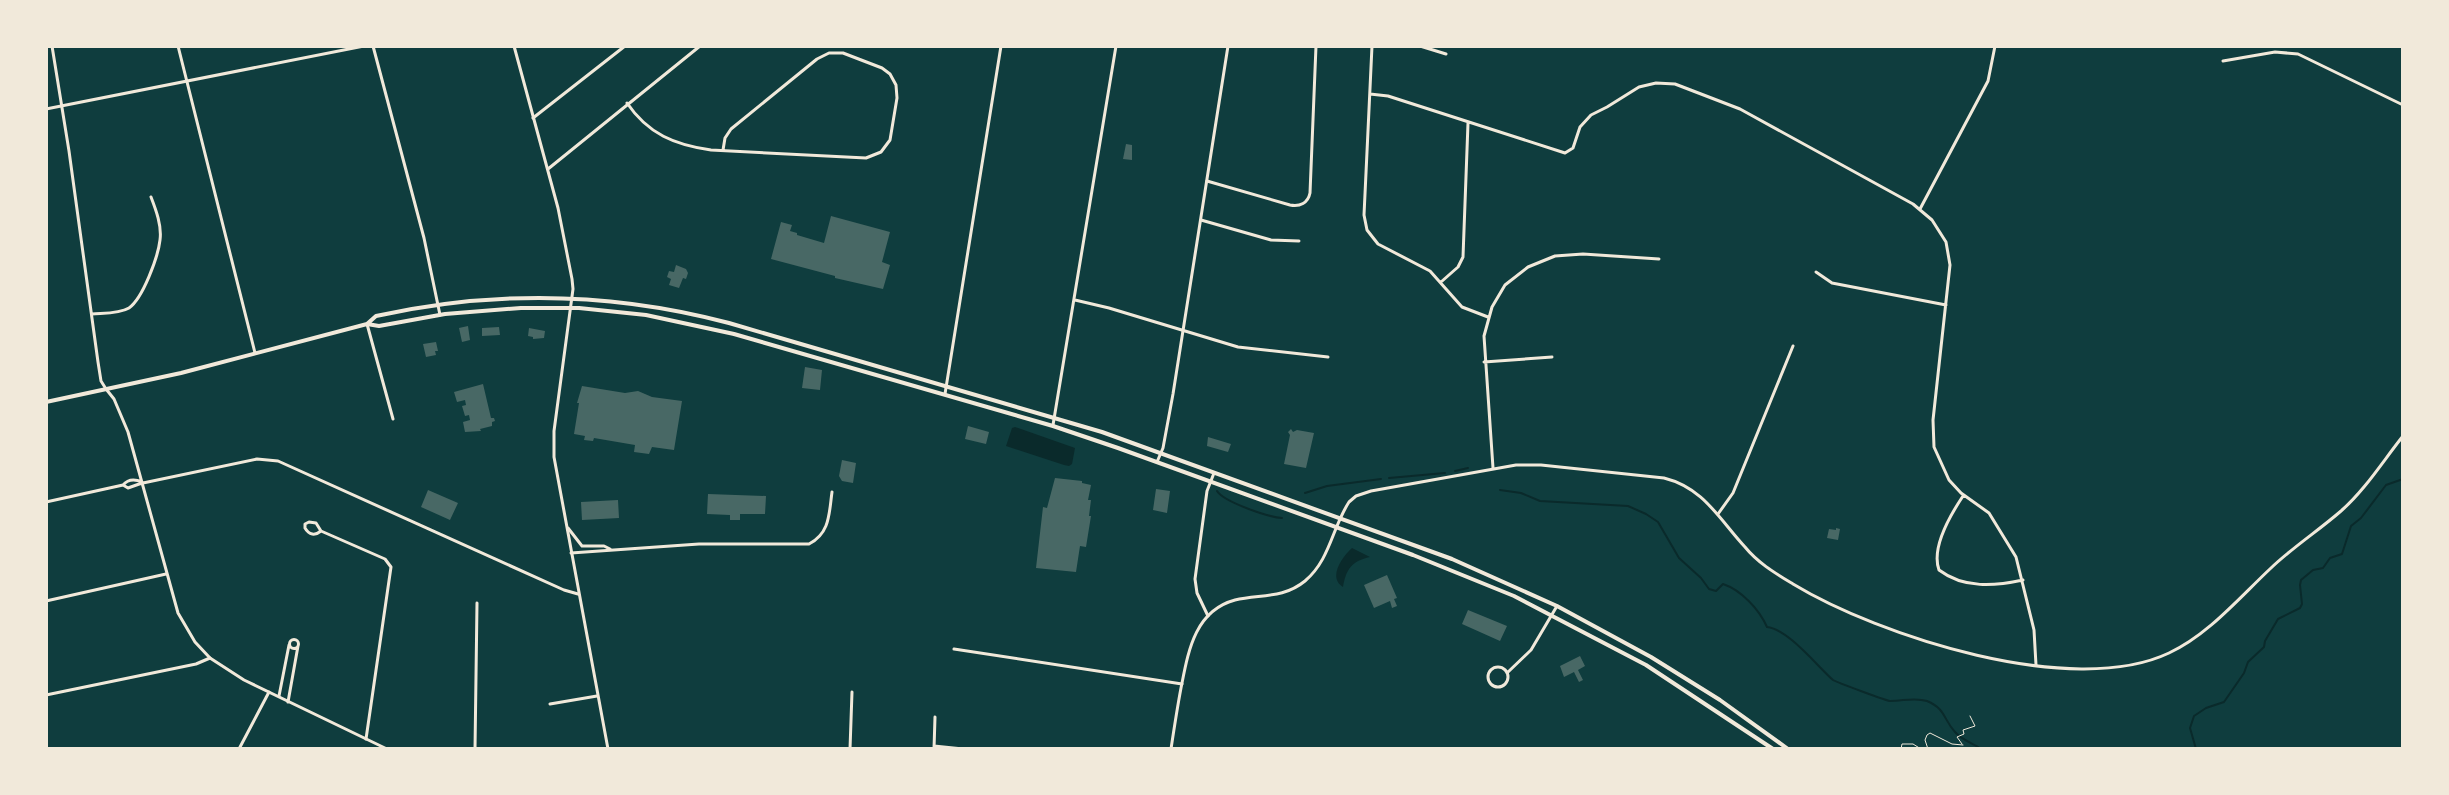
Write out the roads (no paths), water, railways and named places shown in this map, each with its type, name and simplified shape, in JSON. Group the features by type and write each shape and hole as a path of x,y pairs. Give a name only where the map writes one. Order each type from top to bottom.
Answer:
{"main road":[{"path":"367,324 376,316 491,299 571,298 642,305 709,318 1055,418 1452,559 1557,606 1694,683 1788,749"},
{"path":"46,402 367,324 379,326 440,315 508,308 570,308 635,313 706,327 1053,426 1477,580 1553,615 1646,665 1773,749"}],"street":[{"path":"52,46 101,381 114,399 128,432 181,621 210,658 228,671 387,749"},
{"path":"178,46 255,353"},
{"path":"46,109 364,46"},
{"path":"373,46 424,238 440,315"},
{"path":"514,46 567,248 572,279 553,437 556,471 608,749"},
{"path":"533,118 625,46"},
{"path":"547,170 700,46"},
{"path":"945,395 1001,46"},
{"path":"1053,426 1116,46"},
{"path":"1157,462 1173,394 1228,46"},
{"path":"1207,181 1290,205 1299,206 1306,201 1310,193 1316,46"},
{"path":"1372,46 1364,215 1367,230 1378,244 1424,267 1462,307 1488,317"},
{"path":"1420,46 1446,54"},
{"path":"1920,209 1988,81 1995,46"},
{"path":"2223,61 2275,52 2298,54 2403,105"},
{"path":"627,103 640,119 666,139 691,147 723,150 866,158 884,150 890,140 897,98 896,85 882,68 841,53 823,55 731,129 725,138 723,150"},
{"path":"1370,94 1388,96 1556,151 1569,152 1580,127 1591,115 1639,87 1656,83 1675,84 1740,109 1920,209 1938,226 1948,249 1950,271 1932,430 1934,447 1942,470 1952,485 1992,517 2011,547 2023,580 2036,641 2036,665"},
{"path":"1441,282 1458,267 1463,257 1468,122"},
{"path":"92,314 128,308 145,284 160,239 151,197"},
{"path":"1201,220 1271,240 1299,241"},
{"path":"1493,468 1484,336 1488,317 1499,294 1528,267 1550,257 1583,254 1659,259"},
{"path":"1816,272 1832,283 1946,305"},
{"path":"1075,300 1251,350 1328,357"},
{"path":"367,324 393,419"},
{"path":"1718,514 1733,493 1793,346"},
{"path":"1484,362 1552,357"},
{"path":"1171,749 1191,640 1208,616 1234,600 1274,596 1301,584 1320,566 1349,502 1362,493 1516,465 1664,478 1693,490 1768,569 1856,617 1991,660 2087,669 2155,659 2209,626 2276,564 2342,510 2403,436"},
{"path":"46,502 123,485 135,479 143,483 257,459 278,461 578,594"},
{"path":"1208,616 1197,593 1195,579 1207,491 1214,473"},
{"path":"571,553 720,543 809,544 818,539 827,526 832,492"},
{"path":"1963,495 1945,526 1937,560 1939,570 1945,575 1983,585 2023,580"},
{"path":"566,526 580,545 610,549"},
{"path":"321,531 385,559 391,567 366,739"},
{"path":"46,601 166,574"},
{"path":"475,749 477,603"},
{"path":"1507,673 1525,657 1557,606"},
{"path":"278,697 289,645 294,639 298,646 288,702"},
{"path":"954,649 1182,684"},
{"path":"46,695 196,664 210,658"},
{"path":"1495,667 1503,668 1507,673 1508,681 1503,686 1496,687 1490,682 1489,673 1495,667"},
{"path":"239,749 269,692"},
{"path":"850,749 852,692"},
{"path":"550,704 597,696"},
{"path":"935,717 934,748 963,749"}],"water":[{"path":"1015,427 1075,448 1072,464 1064,465 1006,446"},
{"path":"1352,548 1370,557 1351,567 1343,587 1336,573 1340,562"}],"waterway":[{"path":"1455,471 1468,468"},
{"path":"1389,478 1445,473"},
{"path":"1305,493 1327,486 1381,479"},
{"path":"2196,749 2190,728 2194,716 2224,702 2248,662 2264,647 2278,619 2300,608 2301,580 2313,570 2323,568 2330,558 2342,554 2351,526 2361,518 2386,485 2403,479"},
{"path":"1500,490 1521,493 1540,501 1628,506 1646,514 1658,522 1679,558 1709,589 1716,591 1723,584 1743,595 1767,627 1793,641 1833,680 1890,701 1927,701 1941,711 1958,735 1981,749"},
{"path":"1217,491 1228,500 1247,508 1282,518"}]}
